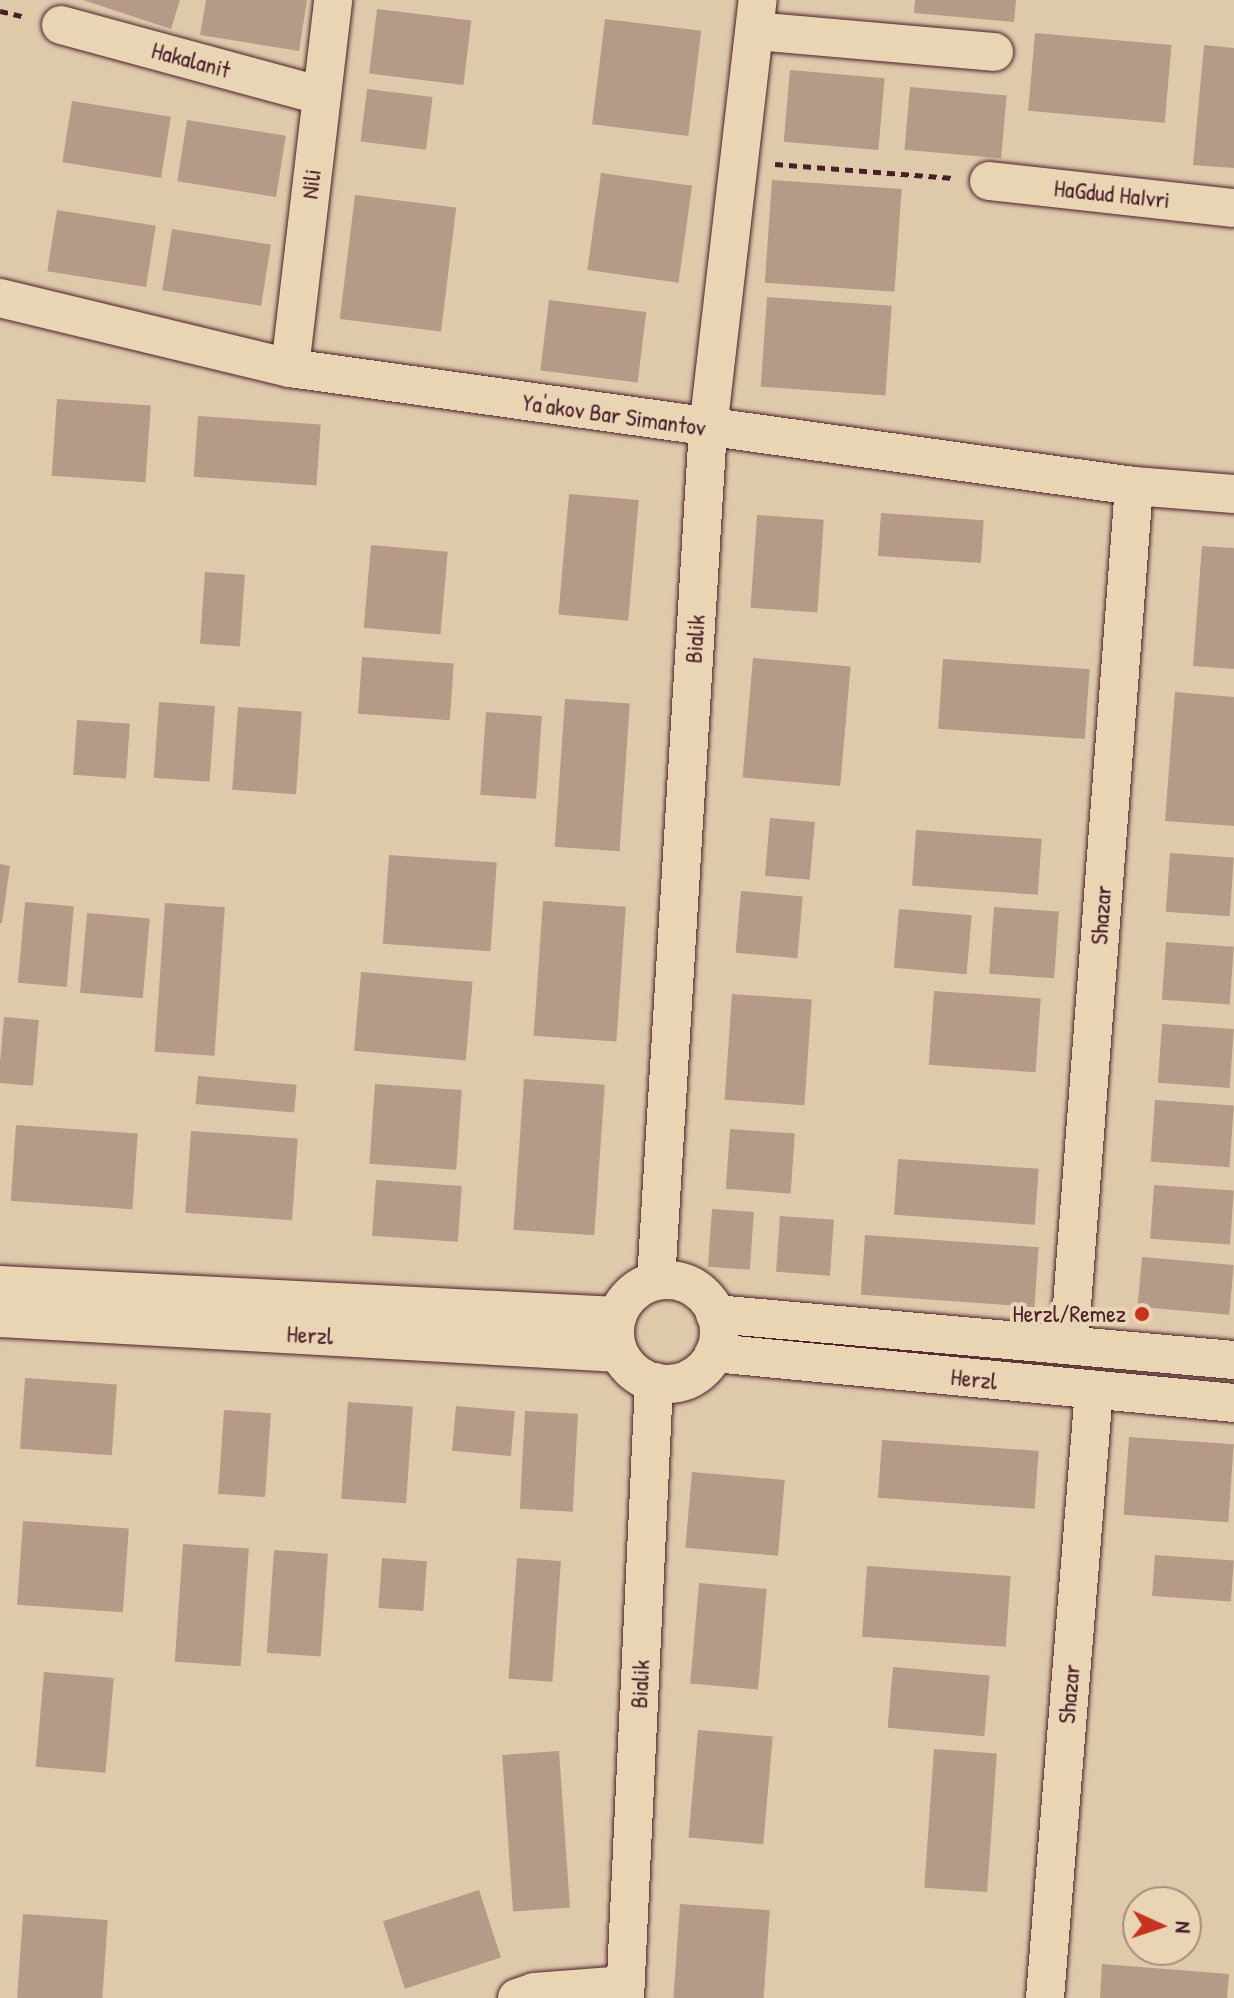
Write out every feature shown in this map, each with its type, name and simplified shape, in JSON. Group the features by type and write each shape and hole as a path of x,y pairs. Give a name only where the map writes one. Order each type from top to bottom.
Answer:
{"street":[{"name":"Nili","path":"290,368 333,0"},
{"path":"756,15 994,52"},
{"name":"Bialik","path":"656,1281 708,429 756,15"},
{"name":"Hakalanit","path":"61,25 322,96"},
{"name":"HaGdud HaIvri","path":"989,181 1234,208"},
{"name":"Ya'akov Bar Simantov","path":"0,298 290,368 708,429 1134,486 1234,494"},
{"name":"Shazar","path":"1069,1345 1134,486"},
{"path":"670,1280 698,1290 715,1314 718,1327 714,1353 695,1375 682,1381 654,1382 628,1366 618,1335 632,1294 656,1281 670,1280"},
{"name":"Herzl","path":"0,1285 618,1335"},
{"name":"Herzl","path":"715,1314 1234,1360"},
{"name":"Herzl","path":"0,1318 618,1335"},
{"name":"Herzl","path":"714,1353 1234,1403"},
{"name":"Bialik","path":"517,1998 534,1992 625,1992 654,1382"},
{"name":"Shazar","path":"1045,1998 1094,1390"}],"path":[{"path":"739,162 989,181"}],"building":[{"path":"83,0 180,0 171,29"},
{"path":"206,0 307,0 299,51 200,35"},
{"path":"915,0 1016,0 1014,22 914,13"},
{"path":"377,9 471,21 463,85 369,74"},
{"path":"605,19 701,31 688,136 592,124"},
{"path":"1035,33 1171,45 1165,123 1028,111"},
{"path":"1204,45 1234,48 1234,168 1193,165"},
{"path":"790,70 885,78 878,150 784,142"},
{"path":"910,87 1007,95 1001,158 905,150"},
{"path":"367,89 433,97 426,150 361,142"},
{"path":"72,101 171,117 161,178 62,162"},
{"path":"187,120 286,136 276,197 177,181"},
{"path":"601,173 692,186 678,283 587,270"},
{"path":"772,180 902,189 894,292 765,283"},
{"path":"355,195 456,207 441,331 340,319"},
{"path":"57,210 156,226 146,287 47,271"},
{"path":"172,229 271,245 261,306 162,290"},
{"path":"767,297 892,306 885,396 761,387"},
{"path":"549,300 646,312 638,382 540,370"},
{"path":"57,399 151,406 145,482 52,476"},
{"path":"198,416 321,425 316,485 194,477"},
{"path":"569,494 639,500 628,621 558,615"},
{"path":"881,513 984,520 981,563 878,556"},
{"path":"757,515 824,520 817,612 751,608"},
{"path":"371,545 448,552 440,634 364,628"},
{"path":"1202,546 1234,548 1234,669 1193,666"},
{"path":"205,572 245,575 240,647 200,644"},
{"path":"362,657 454,663 450,720 358,714"},
{"path":"753,658 851,667 840,786 743,778"},
{"path":"943,659 1090,669 1085,739 938,729"},
{"path":"1175,692 1234,697 1234,826 1165,821"},
{"path":"565,699 630,704 620,851 555,847"},
{"path":"159,702 215,706 210,782 154,778"},
{"path":"238,707 302,711 296,794 232,790"},
{"path":"486,712 542,716 536,799 480,795"},
{"path":"77,720 130,724 126,779 73,775"},
{"path":"770,818 815,822 810,880 765,876"},
{"path":"916,830 1042,839 1038,895 912,886"},
{"path":"1170,853 1234,857 1230,916 1166,912"},
{"path":"389,855 497,863 491,951 383,944"},
{"path":"0,864 10,866 2,923 0,923"},
{"path":"741,891 803,896 797,958 736,953"},
{"path":"543,901 626,907 616,1041 534,1036"},
{"path":"25,902 74,906 67,987 18,983"},
{"path":"165,903 225,907 214,1056 155,1052"},
{"path":"994,907 1059,912 1054,978 989,974"},
{"path":"899,909 972,915 967,974 894,968"},
{"path":"87,913 150,918 143,998 80,993"},
{"path":"1166,942 1234,947 1230,1005 1162,1000"},
{"path":"361,972 473,982 466,1060 354,1051"},
{"path":"934,991 1041,998 1036,1072 929,1065"},
{"path":"732,994 812,1000 804,1105 725,1100"},
{"path":"4,1017 39,1020 33,1086 0,1083"},
{"path":"1162,1024 1234,1029 1230,1088 1158,1083"},
{"path":"198,1076 297,1085 294,1113 196,1104"},
{"path":"524,1079 605,1085 594,1235 513,1230"},
{"path":"375,1084 462,1090 456,1170 369,1164"},
{"path":"1155,1100 1234,1106 1229,1167 1151,1162"},
{"path":"16,1125 138,1134 132,1209 11,1201"},
{"path":"730,1129 795,1134 791,1193 726,1189"},
{"path":"191,1131 298,1138 292,1220 185,1213"},
{"path":"898,1159 1039,1169 1035,1225 894,1215"},
{"path":"376,1180 462,1186 458,1242 372,1236"},
{"path":"1154,1185 1234,1191 1230,1244 1150,1239"},
{"path":"712,1209 754,1212 750,1270 708,1267"},
{"path":"780,1216 834,1220 830,1276 776,1272"},
{"path":"865,1235 1039,1247 1034,1307 861,1295"},
{"path":"1142,1257 1234,1265 1229,1315 1138,1307"},
{"path":"25,1378 117,1384 112,1455 20,1449"},
{"path":"348,1402 413,1407 406,1503 341,1499"},
{"path":"456,1406 515,1411 511,1456 452,1451"},
{"path":"224,1410 271,1413 265,1497 218,1494"},
{"path":"525,1411 578,1414 573,1512 520,1509"},
{"path":"1129,1437 1234,1444 1228,1522 1124,1515"},
{"path":"882,1440 1039,1451 1035,1509 878,1498"},
{"path":"692,1472 785,1480 778,1556 685,1548"},
{"path":"23,1521 129,1528 123,1612 17,1605"},
{"path":"183,1544 249,1549 241,1666 175,1662"},
{"path":"274,1550 328,1554 321,1657 267,1653"},
{"path":"1155,1555 1234,1561 1231,1601 1152,1596"},
{"path":"382,1558 427,1561 423,1611 379,1608"},
{"path":"517,1558 561,1561 552,1682 509,1679"},
{"path":"867,1566 1011,1576 1006,1647 862,1637"},
{"path":"699,1583 767,1589 758,1690 690,1684"},
{"path":"893,1667 990,1675 984,1736 888,1728"},
{"path":"44,1672 114,1678 105,1773 36,1767"},
{"path":"698,1730 773,1737 763,1844 689,1838"},
{"path":"934,1749 997,1753 987,1892 924,1888"},
{"path":"559,1751 570,1908 513,1912 502,1755"},
{"path":"479,1890 501,1958 405,1989 383,1921"},
{"path":"680,1904 770,1910 764,1998 673,1998"},
{"path":"23,1914 108,1920 102,1998 17,1998"},
{"path":"1102,1964 1229,1974 1227,1998 1100,1998"}],"place":[{"name":"Herzl/Remez","path":"1142,1314"}]}
